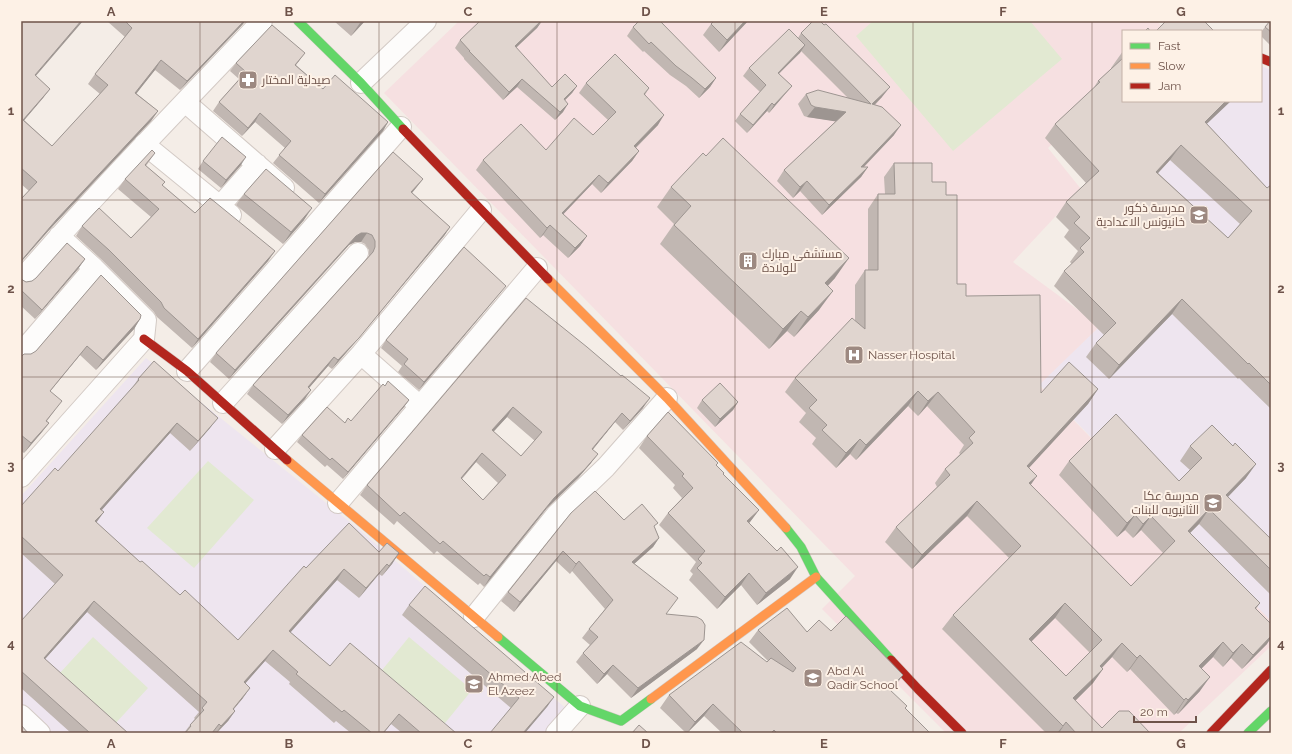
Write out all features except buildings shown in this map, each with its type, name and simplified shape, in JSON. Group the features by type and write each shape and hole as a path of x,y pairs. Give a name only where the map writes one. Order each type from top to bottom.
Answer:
{"street":[{"path":"21,280 59,236 144,144 262,21"},
{"path":"298,21 361,82 401,127 537,268 667,398 783,524 801,547 816,577 918,689 962,733"},
{"path":"361,82 426,21"},
{"path":"185,102 309,209"},
{"path":"187,371 279,255 309,209 401,127"},
{"path":"144,144 243,226"},
{"path":"220,206 258,164"},
{"path":"275,449 361,354 481,210"},
{"path":"21,477 144,339 146,320 94,268 59,236"},
{"path":"223,404 358,253"},
{"path":"21,353 94,268"},
{"path":"338,503 537,268"},
{"path":"144,339 187,371 338,503 580,706 621,721 816,577"},
{"path":"361,354 420,406"},
{"path":"474,617 556,515 606,467 667,398"},
{"path":"1211,733 1271,670"},
{"path":"556,733 580,706"},
{"path":"1248,733 1271,711"},
{"path":"21,715 40,733"}],"shaded area":[{"name":"Nasser Hospital","path":"459,21 1157,21 1165,30 1122,30 1122,77 1048,148 1081,189 1013,262 1100,326 1039,385 1271,621 1271,646 1179,733 946,733 822,609 855,576 384,93"},
{"path":"1262,66 1271,70 1271,621 1039,384 1100,326 1087,175 1161,102 1262,102"},
{"path":"146,358 361,531 569,711 549,733 48,733 21,709 21,496"}],"green space":[{"path":"873,21 1030,21 1062,59 953,151 856,36"},
{"path":"208,461 254,500 194,568 147,528"},
{"path":"93,637 148,688 114,725 59,674"},
{"path":"409,637 472,690 441,728 378,675"}],"traffic: fast":[{"path":"298,21 361,83 403,129"},
{"path":"786,528 801,547 816,577 891,660"},
{"path":"498,637 580,706 621,721 651,699"},
{"path":"1248,733 1271,711"}],"traffic: slow":[{"path":"548,279 667,398 786,528"},
{"path":"287,460 498,637"},
{"path":"651,699 816,577"}],"traffic: jam":[{"path":"1262,58 1271,62"},
{"path":"403,129 548,279"},
{"path":"144,339 187,371 287,460"},
{"path":"891,660 962,733"},
{"path":"1211,733 1271,670"}],"place":[{"name":"صيدلية المختار","path":"248,80"},
{"name":"مدرسة ذكور خانيونس الاعدادية","path":"1199,215"},
{"name":"مستشفى مبارك للولادة","path":"748,261"},
{"name":"Nasser Hospital","path":"854,355"},
{"name":"مدرسة عكا الثانيويه للبنات","path":"1213,503"},
{"name":"Abd Al Qadir School","path":"813,678"},
{"name":"Ahmed Abed El Azeez","path":"474,684"}]}
